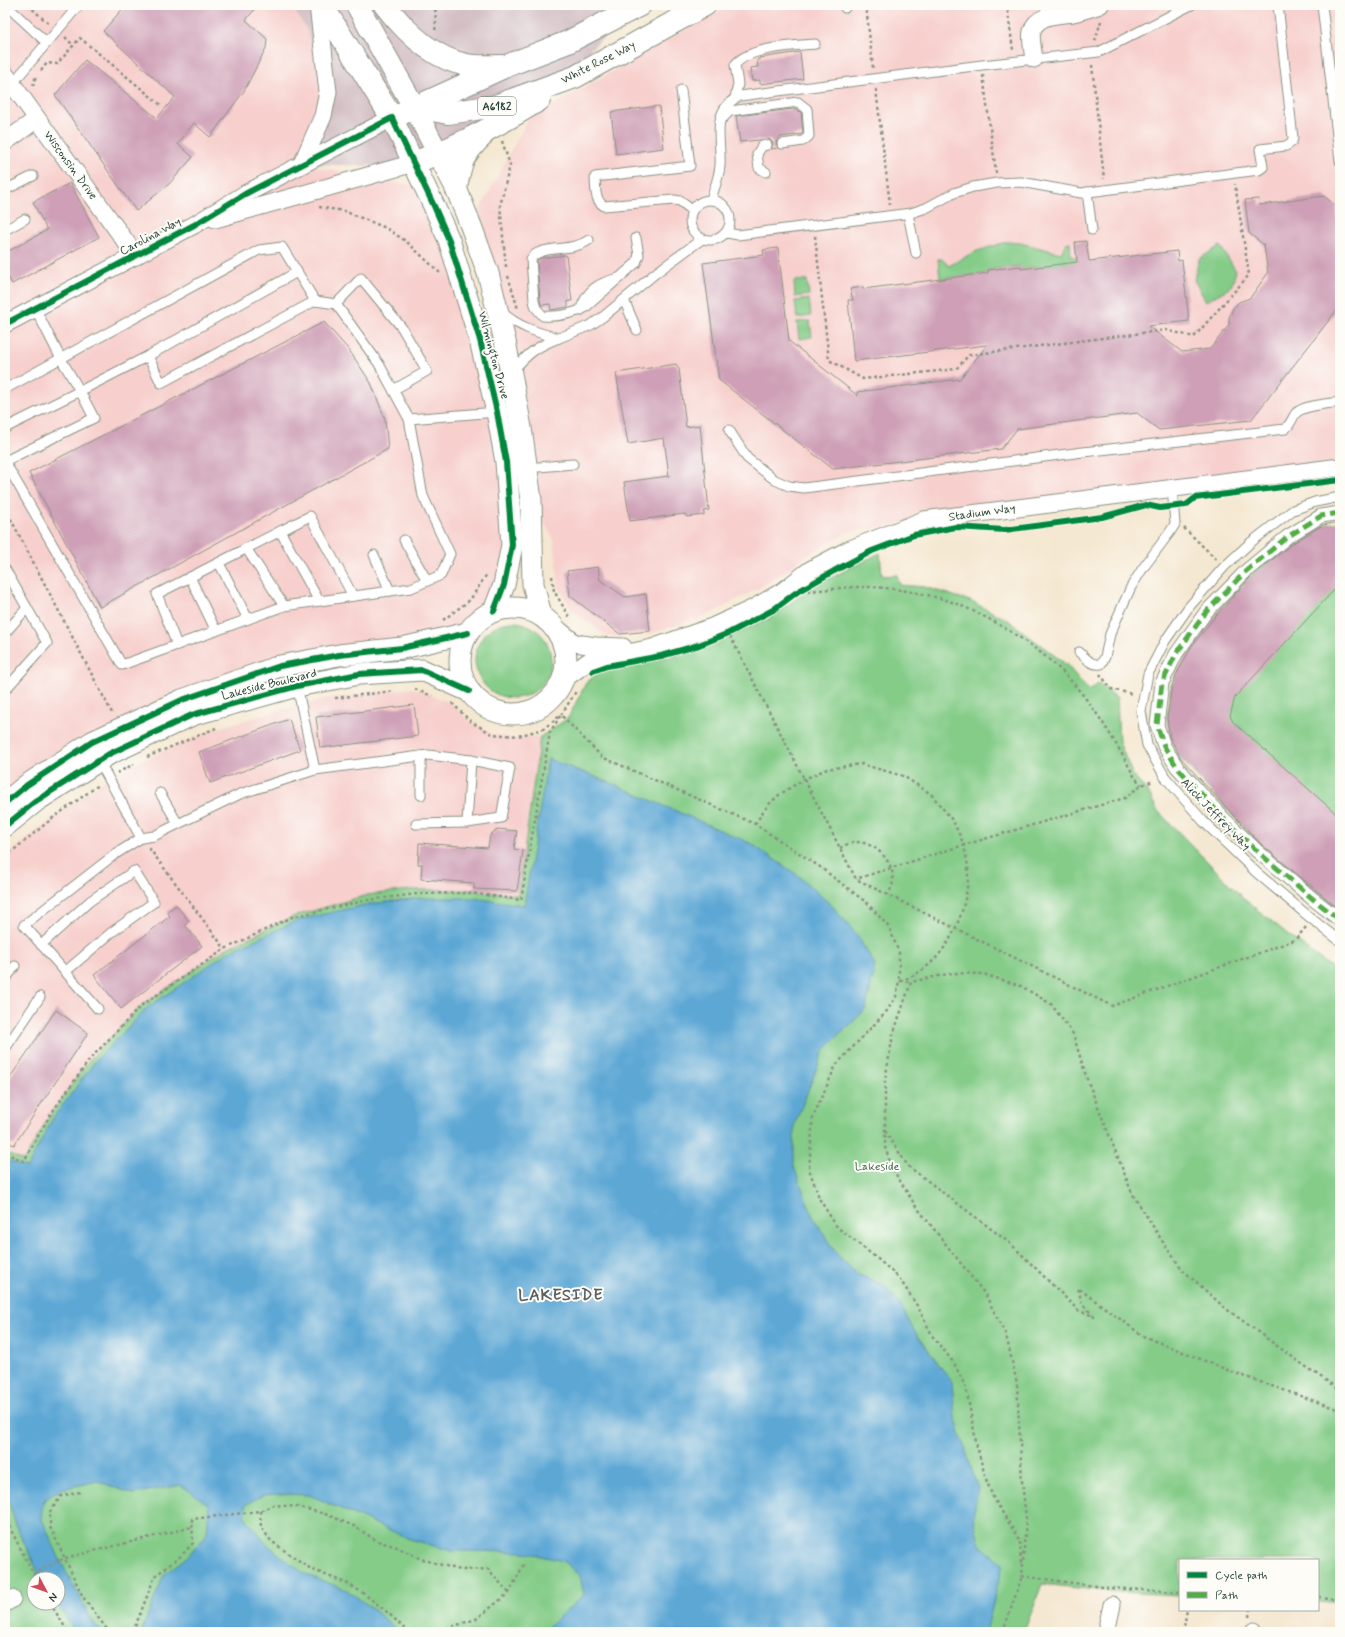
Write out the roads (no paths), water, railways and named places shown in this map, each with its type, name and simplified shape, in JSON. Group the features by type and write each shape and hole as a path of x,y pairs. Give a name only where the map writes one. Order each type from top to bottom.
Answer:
{"highway":[{"name":"White Rose Way","path":"322,5 392,118"},
{"path":"356,5 414,107"},
{"name":"A6182","path":"385,5 416,38 441,56 467,65 506,66"},
{"name":"A6182","path":"392,118 506,66 568,42 640,5"},
{"name":"White Rose Way","path":"371,84 393,100 414,107 448,113 488,108 575,76 705,5"},
{"path":"456,188 462,161 481,137 575,76"},
{"path":"414,163 439,154 496,126"}],"street":[{"path":"302,164 323,116 328,92 318,5"},
{"path":"1034,59 1032,32 1035,24 1050,16 1071,13 1101,12"},
{"name":"Wisconsin Drive","path":"9,79 136,256"},
{"name":"Wilmington Drive","path":"414,107 497,269 497,307 505,341 521,428 531,500 533,584 547,620"},
{"name":"Carolina Way","path":"5,324 194,225 245,194 392,118"},
{"name":"Wilmington Drive","path":"392,118 449,240 480,340 497,412 506,462 512,545 504,585 494,611"},
{"path":"5,142 37,119"},
{"path":"194,225 414,163"},
{"name":"Stadium Way","path":"563,680 589,661 652,648 712,627 783,591 810,570 848,550 924,520 1172,487 1340,467"},
{"path":"1340,513 1321,516 1287,537 1246,571 1206,612 1176,654 1162,683 1157,725 1164,746 1178,767 1224,819 1257,851 1340,920"},
{"path":"518,607 547,620 563,642 566,654 563,680 553,696 544,704 528,712 518,714 500,712 487,707 469,691 462,674 460,653 468,632 480,619 494,611 518,607"},
{"name":"Stadium Way","path":"547,620 575,643 596,646 652,648"},
{"name":"Lakeside Boulevard","path":"7,797 92,742 182,700 280,666 339,655 402,648 468,632"},
{"name":"Lakeside Boulevard","path":"5,826 36,801 109,754 192,715 297,686 359,674 422,670 469,691"},
{"path":"1106,1632 1112,1605"}],"lane":[{"path":"6,5 47,43"},
{"path":"9,79 47,43 79,5"},
{"path":"735,98 755,93 1099,52 1192,5"},
{"path":"727,233 738,235 908,214 920,211 959,192 997,183 1021,182 1074,192 1087,192 1259,170 1264,167 1260,149 1286,146 1292,142 1293,138 1278,5"},
{"path":"1322,5 1340,161"},
{"path":"711,200 719,172 719,124 724,110 735,98 738,84 735,65 738,61 759,50 815,44"},
{"path":"681,90 690,166 595,177 596,196 600,204 608,206 674,200 680,201 692,210"},
{"path":"719,124 730,110 798,102 806,109 809,136 803,141 782,144"},
{"path":"766,172 759,168 757,154 762,146 767,145"},
{"path":"5,190 33,176"},
{"path":"1087,192 1092,230"},
{"path":"704,201 718,201 727,209 731,222 727,233 713,241 702,239 695,234 691,228 690,220 692,210 704,201"},
{"path":"908,214 916,253"},
{"path":"5,230 25,219"},
{"path":"589,240 581,245 541,251 533,256 534,301 536,308 542,315 562,315 580,311 585,308 636,263 638,258 636,238"},
{"path":"511,373 523,358 535,348 591,325 657,272 702,239"},
{"path":"5,389 259,250 282,247 315,300"},
{"path":"5,428 148,356 297,272"},
{"path":"336,304 361,278 402,328 426,371 393,390"},
{"path":"35,308 94,418 5,462 122,665 284,606 411,588 440,575 450,554 423,496 409,419 379,364 336,304 315,300 161,383 148,356"},
{"path":"624,300 637,330"},
{"path":"497,307 515,323 559,338"},
{"path":"729,430 747,458 775,480 789,486 804,488 1285,428 1292,423 1296,413 1306,408 1340,402"},
{"path":"409,419 497,412"},
{"path":"526,468 573,464"},
{"path":"1079,652 1096,665 1101,664 1105,657 1110,634 1131,587 1175,524 1172,487"},
{"name":"Alick Jeffrey Way","path":"1340,498 1315,502 1293,510 1250,543 1224,567 1188,608 1165,641 1148,674 1141,712 1147,745 1165,777 1203,821 1257,873 1313,920 1340,940"},
{"path":"177,645 157,594 310,516 353,596"},
{"path":"280,531 319,601"},
{"path":"404,540 427,581"},
{"path":"246,548 284,606"},
{"path":"374,555 390,591"},
{"path":"219,563 248,619"},
{"path":"5,690 47,643 7,576"},
{"path":"190,577 216,631"},
{"path":"5,633 27,608"},
{"path":"297,686 315,770"},
{"path":"98,1009 24,925 105,860 141,838 154,836 240,794 315,770 428,755 471,760 510,768 501,818 467,823 416,824"},
{"path":"421,756 421,795"},
{"path":"467,823 471,760"},
{"path":"99,761 141,838"},
{"path":"160,793 178,824"},
{"path":"41,945 90,902 134,871 154,902 112,932 65,972"},
{"path":"5,980 15,966"},
{"path":"5,1049 40,997"}],"water":[{"name":"Lakeside","path":"548,759 611,783 750,843 799,876 833,907 857,935 875,965 866,1009 824,1050 794,1126 794,1167 813,1217 835,1252 857,1274 884,1285 900,1304 913,1329 952,1382 955,1417 978,1489 973,1517 980,1545 1003,1564 986,1632 545,1632 546,1629 584,1595 580,1576 563,1561 524,1552 451,1551 410,1539 309,1495 282,1494 263,1495 245,1505 246,1518 269,1546 307,1575 347,1590 373,1609 399,1632 141,1632 164,1575 188,1556 207,1533 209,1505 181,1485 132,1494 98,1481 61,1489 44,1500 41,1517 66,1571 38,1571 16,1526 5,1487 5,1159 27,1168 53,1118 96,1060 147,1008 228,952 298,920 369,904 419,898 473,898 524,905"},
{"name":"Lakeside","path":"66,1571 94,1624 103,1632 75,1632 62,1611 66,1611"}],"district":[{"name":"LAKESIDE","path":"561,1294"}]}
